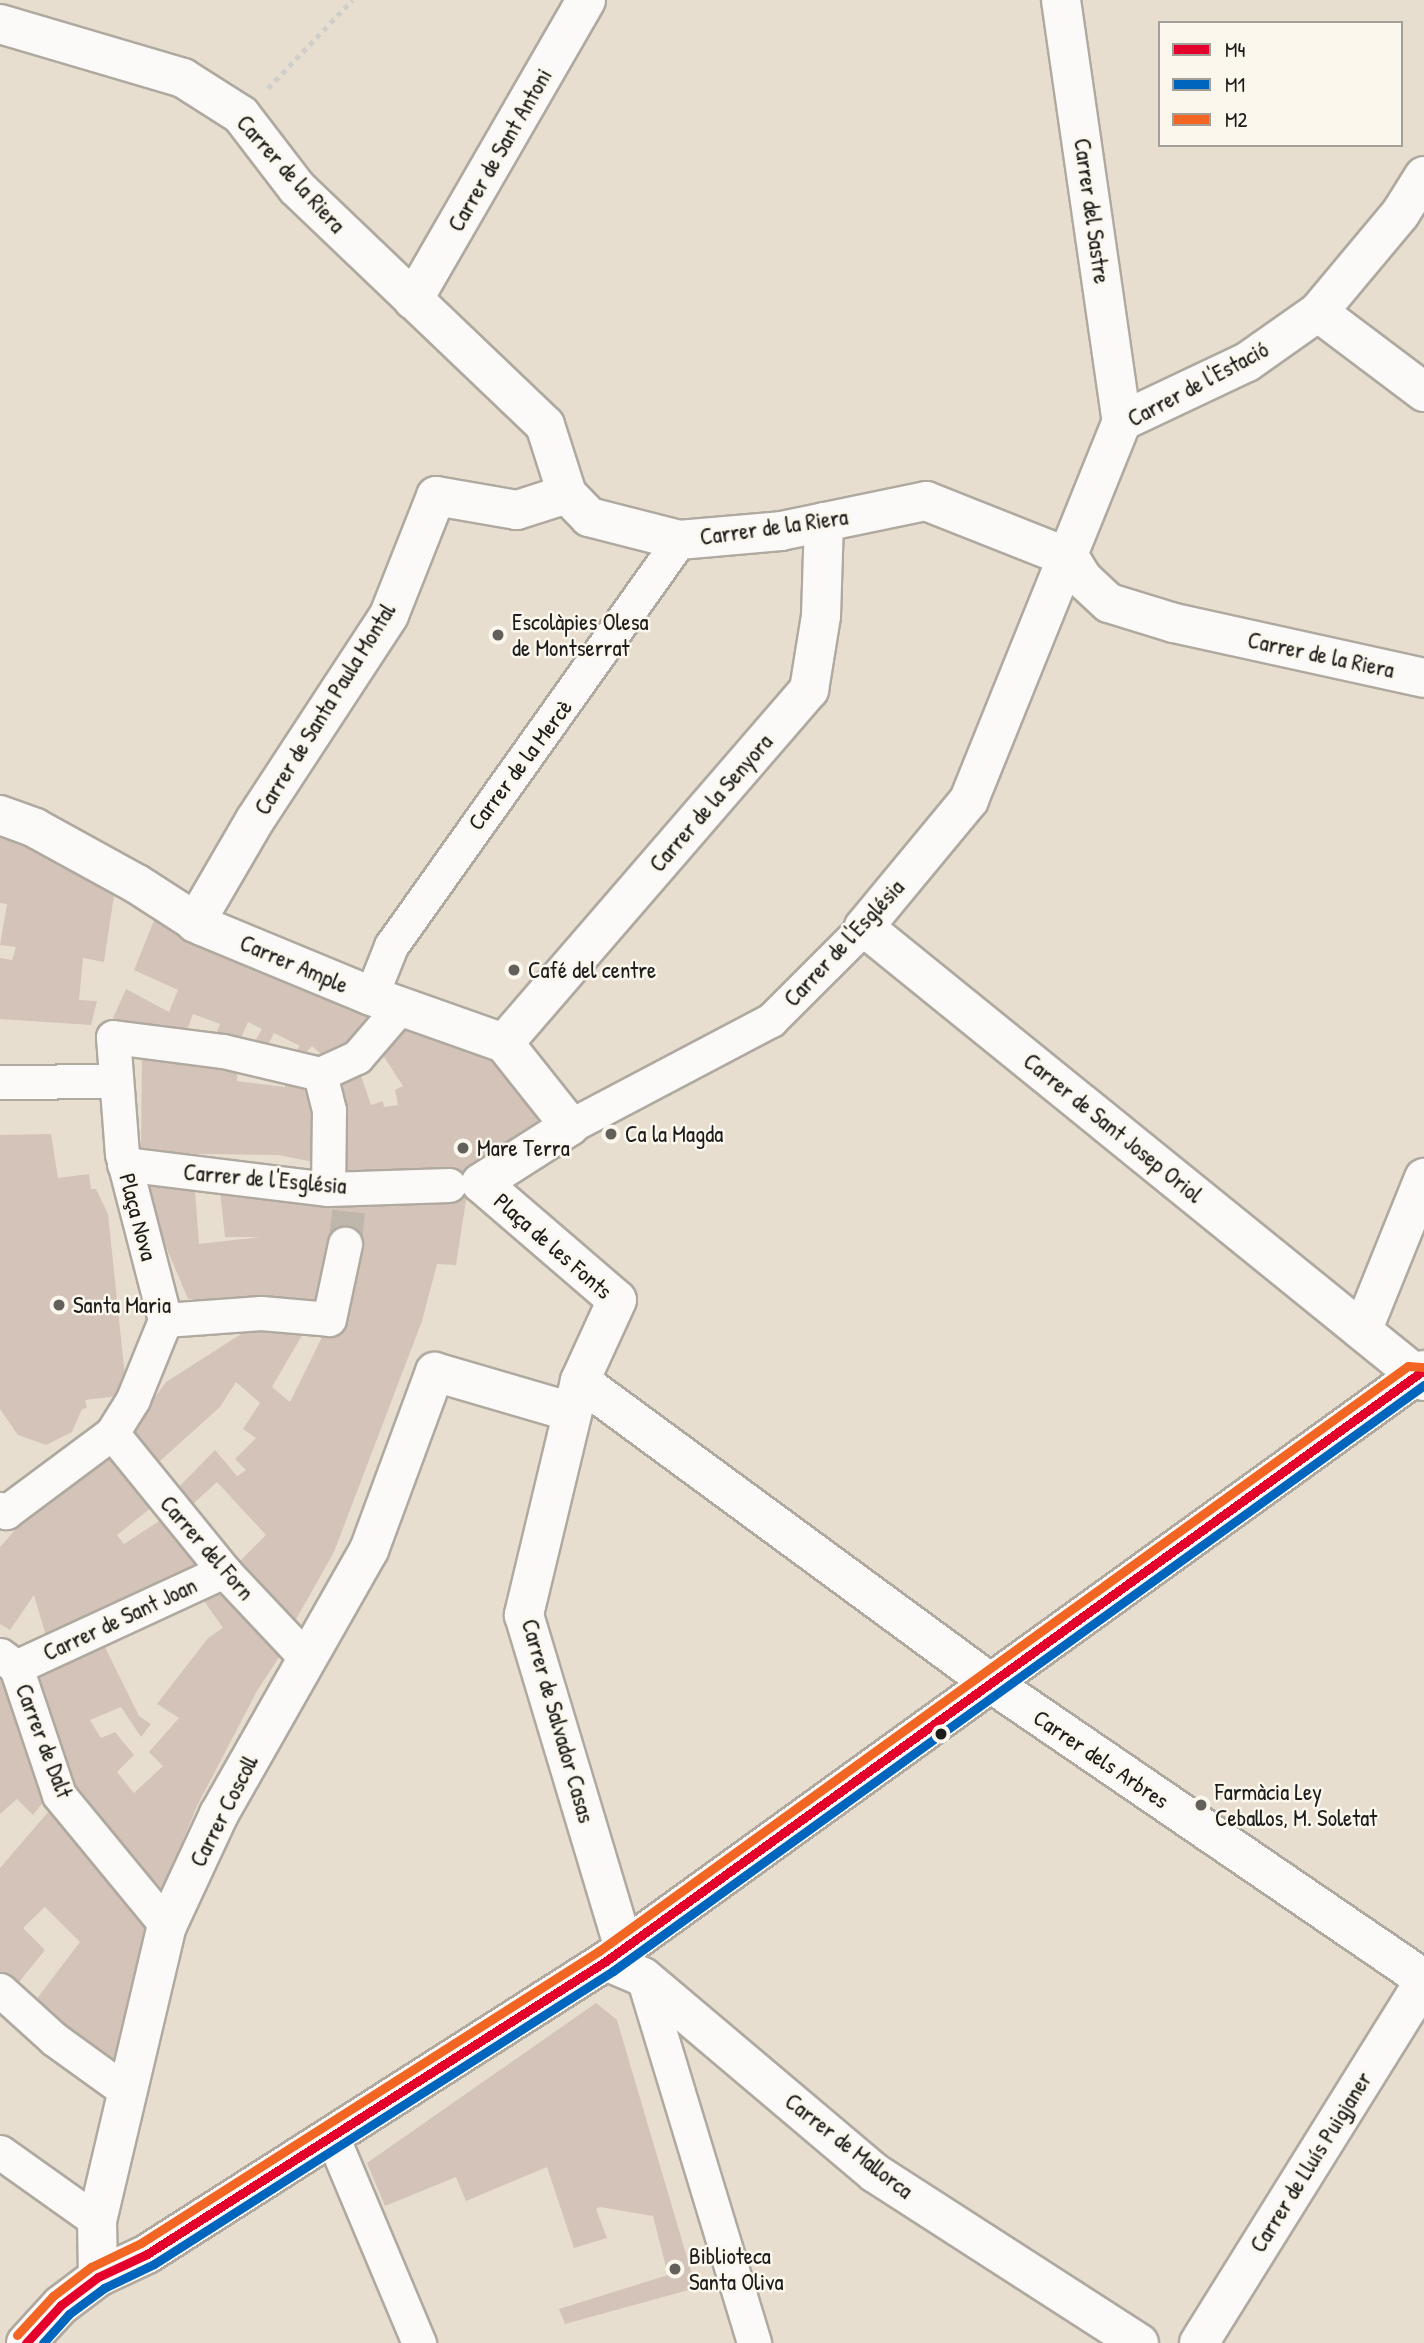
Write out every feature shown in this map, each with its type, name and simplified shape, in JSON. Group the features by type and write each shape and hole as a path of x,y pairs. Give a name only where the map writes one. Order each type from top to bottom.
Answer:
{"street":[{"name":"Carrer de Sant Antoni","path":"413,300 586,0"},
{"name":"Carrer del Sastre","path":"1061,0 1122,421"},
{"name":"Carrer de la Riera","path":"0,24 183,78 241,115 297,188 545,425 567,494 589,517 679,540 781,531 926,501 1070,558 1083,579 1108,603 1174,623 1424,678"},
{"name":"Carrer de l'Estació","path":"1070,558 1122,421 1247,362 1318,312 1400,214 1424,176"},
{"path":"1318,312 1424,392"},
{"name":"Carrer de Santa Paula Montal","path":"195,923 255,820 389,615 436,496 517,510 567,494"},
{"name":"Carrer de la Senyora","path":"503,1043 808,690 821,616 824,522"},
{"name":"Carrer de la Mercè","path":"320,1074 357,1057 386,1001 391,946 679,540"},
{"name":"Carrer de l'Església","path":"123,1159 343,1192 466,1184 771,1020 864,926 969,800 1070,558"},
{"name":"Carrer Ample","path":"0,815 35,828 137,884 195,923 386,1001 503,1043"},
{"name":"Carrer de Sant Josep Oriol","path":"864,926 1421,1376"},
{"name":"Plaça Nova","path":"165,1320 123,1159 113,1037 223,1051 320,1074"},
{"path":"503,1043 570,1126"},
{"path":"320,1074 343,1192"},
{"path":"0,1082 115,1081"},
{"path":"1363,1329 1424,1178"},
{"name":"Plaça de les Fonts","path":"466,1184 617,1300 576,1397"},
{"path":"0,1509 6,1512 112,1433 133,1399 165,1320 261,1313 329,1319 345,1244"},
{"name":"Carrer Coscoll","path":"98,2277 97,2221 167,1926 219,1814 369,1550 435,1372 576,1397"},
{"path":"26,2343 61,2305 98,2277 146,2254 332,2136 624,1961 988,1681 1421,1376"},
{"name":"Carrer dels Arbres","path":"576,1397 1424,1980"},
{"name":"Carrer de Salvador Casas","path":"576,1397 524,1615 624,1961 754,2343"},
{"name":"Carrer del Forn","path":"112,1433 224,1571 307,1660"},
{"name":"Carrer de Sant Joan","path":"8,1661 224,1571"},
{"name":"Carrer de Dalt","path":"8,1661 59,1796 167,1926"},
{"name":"Carrer de Mallorca","path":"624,1961 875,2173 1139,2343"},
{"name":"Carrer de Lluís Puigjaner","path":"1199,2343 1424,1980"},
{"path":"0,1990 54,2039 129,2093"},
{"path":"332,2136 419,2343"},
{"path":"0,2152 97,2221"}],"path":[{"path":"241,115 352,0"}],"building":[{"path":"0,829 115,889 104,962 83,958 79,1000 97,1001 91,1025 0,1019 0,958 12,960 16,947 0,945 7,904 0,903"},
{"path":"157,913 335,1004 338,1001 383,1022 329,1061 312,1046 300,1059 294,1053 300,1046 274,1033 267,1047 255,1041 262,1029 248,1022 236,1049 212,1044 220,1024 193,1014 184,1038 109,1027 126,989 169,1012 178,990 134,970"},
{"path":"395,1027 491,1047 550,1116 467,1194 456,1265 437,1264 422,1321 334,1552 290,1630 233,1568 266,1535 217,1482 184,1512 171,1495 215,1450 237,1476 246,1470 235,1459 256,1438 243,1429 260,1403 236,1382 220,1407 150,1470 126,1437 166,1382 260,1322 308,1325 272,1387 290,1402 328,1325 322,1313 188,1299 156,1223 145,1175 194,1178 199,1244 260,1237 225,1237 219,1182 331,1178 326,1074 357,1064 371,1105 383,1101 384,1107 398,1105 395,1090 403,1086 377,1046"},
{"path":"142,1046 238,1059 237,1081 285,1087 286,1073 321,1083 324,1164 278,1155 141,1153"},
{"name":"Santa Maria","path":"51,1134 58,1178 89,1174 91,1189 96,1189 108,1214 127,1395 85,1400 87,1408 82,1409 72,1432 46,1445 18,1435 0,1409 0,1135"},
{"path":"108,1446 157,1503 117,1535 124,1544 167,1516 210,1567 48,1643 34,1595 10,1630 0,1624 0,1547 40,1502"},
{"path":"219,1580 287,1645 257,1691 197,1806 156,1905 72,1801 28,1673 100,1637 139,1716 151,1724 141,1737 121,1707 90,1720 101,1738 115,1732 134,1755 117,1772 134,1793 163,1766 149,1752 179,1718 157,1704 208,1638 223,1628 197,1591"},
{"path":"0,1675 14,1688 53,1789 33,1815 17,1799 0,1814"},
{"path":"55,1804 153,1922 117,2072 32,2005 80,1942 45,1907 23,1928 45,1950 15,1987 0,1974 0,1868"},
{"path":"596,2003 617,2020 696,2288 565,2324 559,2309 668,2275 653,2216 600,2207 596,2209 607,2238 574,2248 547,2167 466,2201 456,2177 385,2206 367,2163"}],"tunnel":[{"path":"345,1244 350,1199"}],"transit line":[{"name":"M2","path":"17,2335 53,2296 91,2267 141,2243 599,1951 1408,1366 1424,1367"},
{"name":"M4","path":"26,2343 61,2305 98,2277 147,2254 606,1961 1424,1370"},
{"name":"M1","path":"43,2343 69,2314 104,2288 154,2264 613,1971 1424,1385"}],"place":[{"name":"Escolàpies Olesa de Montserrat","path":"498,635"},
{"name":"Café del centre","path":"514,970"},
{"name":"Ca la Magda","path":"611,1134"},
{"name":"Mare Terra","path":"463,1148"},
{"name":"Santa Maria","path":"59,1305"},
{"name":"Farmàcia Ley Ceballos, M. Soletat","path":"1201,1805"},
{"name":"Biblioteca Santa Oliva","path":"675,2269"}]}
